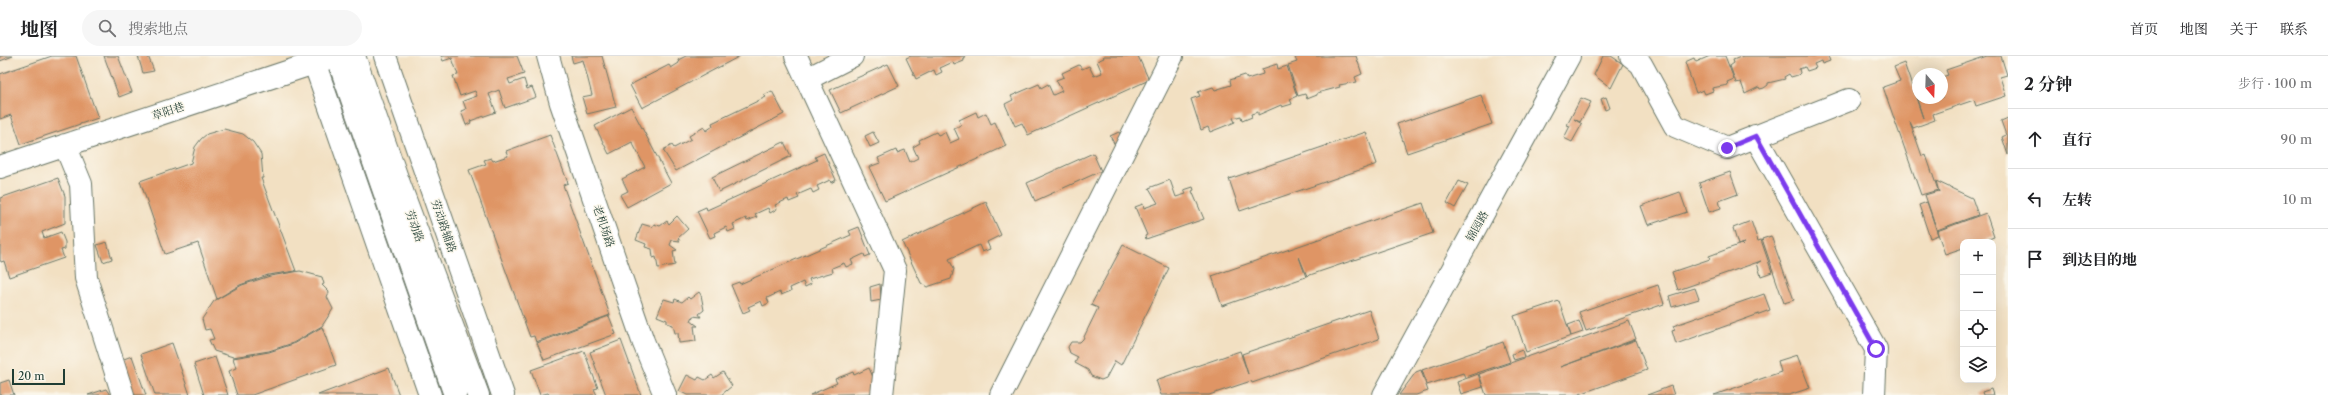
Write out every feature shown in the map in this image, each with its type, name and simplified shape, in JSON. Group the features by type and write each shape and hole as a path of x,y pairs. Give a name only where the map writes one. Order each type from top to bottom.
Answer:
{"street":[{"name":"草阳巷","path":"0,167 314,59 336,56"},
{"name":"劳动路","path":"336,56 455,395"},
{"name":"劳动路","path":"354,56 397,178 478,395"},
{"name":"劳动路辅路","path":"385,56 503,395"},
{"name":"老机场路","path":"548,56 561,103 638,326 664,395"},
{"path":"796,56 895,270 882,395"},
{"path":"806,79 852,56"},
{"path":"1001,395 1172,56"},
{"name":"锦园路","path":"1384,395 1569,56"},
{"path":"1631,56 1641,64 1676,126 1727,148 1849,100"},
{"path":"314,59 430,395"},
{"path":"1756,136 1876,349 1874,395"},
{"path":"65,145 81,184 86,278 123,395"}],"building":[{"path":"0,56 13,56 0,61"},
{"path":"52,56 76,56 98,118 21,144 11,115 0,119 0,74"},
{"path":"104,56 118,56 132,92 119,97"},
{"path":"138,56 148,56 154,71 143,73"},
{"path":"441,56 517,56 524,74 508,79 510,84 524,79 527,89 532,87 536,97 505,108 499,90 489,94 496,112 470,121 471,123 466,125 461,111 466,109 463,101 477,96 475,91 460,96 453,76 458,75 452,58 443,61"},
{"path":"571,56 602,56 616,107 587,114 582,97 592,95 583,60 573,63"},
{"path":"686,56 740,56 642,108 630,85 669,65 671,68 679,63 678,60"},
{"path":"911,56 966,56 963,58 964,61 954,65 953,62 940,68 942,72 936,75 934,70 916,79 906,58"},
{"path":"1103,56 1138,56 1149,80 1028,135 1022,123 1015,126 1005,104 1013,100 1011,96 1039,84 1041,88 1048,84 1053,95 1062,91 1056,80 1064,77 1062,73 1079,65 1082,69 1089,66 1094,76 1102,73 1097,61 1104,58"},
{"path":"1301,56 1356,56 1362,74 1355,77 1357,82 1339,85 1340,87 1317,93 1317,95 1307,99 1305,94 1298,96 1288,65 1297,62 1295,58"},
{"path":"1603,56 1611,56 1623,64 1611,88 1594,75"},
{"path":"1710,56 1725,56 1734,79 1727,82 1728,85 1712,88 1713,91 1705,94 1703,90 1696,93 1685,62 1694,58 1696,62"},
{"path":"1743,56 1828,56 1830,61 1822,64 1821,61 1814,64 1816,68 1807,71 1805,67 1799,69 1800,73 1798,75 1791,77 1789,74 1784,77 1785,79 1768,83 1768,85 1764,88 1760,89 1759,87 1745,94 1741,82 1736,83 1730,66 1734,63 1733,60"},
{"path":"1987,56 2001,56 2007,75 2000,77 2006,96 1976,106 1974,100 1933,114 1935,120 1913,128 1910,122 1922,156 1926,155 1938,190 1921,195 1883,87 1900,81 1894,67 1904,63 1912,86 1912,104 1918,104 1923,118 1918,104 1948,104 1948,69"},
{"path":"888,64 899,86 841,113 830,90"},
{"path":"1277,64 1278,69 1287,66 1297,96 1290,99 1292,104 1282,107 1281,105 1258,115 1258,112 1251,114 1252,117 1242,121 1241,116 1233,118 1235,122 1210,132 1208,127 1201,130 1191,99 1200,96 1198,92 1213,87 1215,90 1231,85 1230,80 1245,75 1247,79 1263,74 1262,69"},
{"path":"772,91 784,114 676,171 663,150 672,145 674,148 691,139 689,136 704,127 706,131 713,126 712,123 766,97 764,95"},
{"path":"1481,95 1492,124 1407,153 1397,124"},
{"path":"1606,97 1610,108 1605,110 1601,99"},
{"path":"1581,98 1591,102 1580,122 1574,119 1582,124 1572,142 1564,138 1570,126 1567,125"},
{"path":"631,107 671,183 627,207 620,195 628,191 622,179 645,167 632,142 609,154 595,126"},
{"path":"976,112 978,117 986,113 991,124 995,122 1006,146 885,201 869,167 880,163 878,158 896,150 897,153 905,150 910,162 918,158 913,147 920,143 919,140 936,132 938,135 945,132 950,143 959,139 954,128 961,125 959,120"},
{"path":"2008,118 2008,155 2002,137 2006,135 2001,121"},
{"path":"224,129 243,134 253,142 261,154 263,178 261,178 296,271 268,275 240,285 217,299 198,243 165,254 140,181 191,163 195,147 201,139 207,134"},
{"path":"873,132 879,143 870,147 865,136"},
{"path":"1119,132 1123,141 1115,145 1110,136"},
{"path":"1366,132 1377,164 1240,211 1229,179"},
{"path":"550,135 568,183 563,185 610,315 536,342 534,336 530,337 469,170 486,164 484,160 491,158 493,161 508,156 506,151"},
{"path":"784,142 791,156 719,192 712,177"},
{"path":"824,153 836,180 831,183 830,180 817,186 819,190 813,193 811,189 797,195 799,198 789,202 788,199 775,205 777,209 770,213 768,208 755,214 757,217 747,221 746,218 733,224 735,229 728,232 726,227 714,233 715,236 710,238 697,211 706,207 707,210 817,160 815,157"},
{"path":"1093,153 1101,171 1035,201 1027,183"},
{"path":"1730,172 1738,194 1719,201 1721,208 1709,212 1699,183"},
{"path":"58,178 65,196 65,223 42,232 44,238 61,232 65,242 65,249 61,250 64,258 9,277 4,261 1,262 0,260 0,198"},
{"path":"1170,180 1176,197 1186,194 1184,190 1193,187 1194,190 1192,191 1204,219 1146,239 1145,236 1147,235 1135,207 1143,204 1144,208 1158,203 1149,188"},
{"path":"1459,181 1468,185 1455,208 1447,203"},
{"path":"1936,181 1972,198 1978,215 1937,230 1925,195 1939,192"},
{"path":"1680,192 1687,212 1648,225 1641,206"},
{"path":"986,202 1001,235 987,242 990,249 982,252 979,245 949,259 954,269 951,279 927,287 921,283 902,242"},
{"path":"1927,202 1938,235 1930,238 1919,205"},
{"path":"1423,203 1433,233 1307,276 1299,257 1306,277 1222,306 1212,276"},
{"path":"1986,213 1994,237 1989,239 1960,239 1960,249 1945,254 1937,231"},
{"path":"677,216 688,229 678,238 680,241 672,240 670,245 677,250 673,251 675,265 658,268 656,257 653,258 652,249 645,247 646,244 636,240 642,224 652,227 654,224 660,226 667,221 669,224"},
{"path":"1751,221 1758,241 1761,240 1772,272 1761,276 1757,263 1761,261 1678,290 1672,272 1710,259 1709,256 1741,244 1738,245 1733,228"},
{"path":"859,227 870,255 865,257 864,254 851,260 853,264 846,267 844,263 832,268 833,272 809,279 811,284 805,287 803,282 790,288 791,291 781,295 780,292 767,298 769,303 763,306 761,301 748,307 750,310 743,313 731,285 739,282 740,284 851,235 849,231"},
{"path":"1771,236 1794,300 1784,303 1762,239"},
{"path":"107,242 112,259 103,262 97,245"},
{"path":"1123,245 1169,268 1121,365 1115,361 1106,378 1101,380 1091,376 1088,370 1075,363 1078,357 1070,353 1068,347 1071,342 1080,342 1083,339 1098,308 1091,305"},
{"path":"300,271 322,277 324,284 322,285 329,292 327,297 333,309 322,326 293,343 269,351 233,357 214,351 209,340 214,339 210,329 205,330 202,319 214,301 242,285 270,276"},
{"path":"880,284 881,300 871,302 870,287"},
{"path":"1658,285 1664,304 1586,331 1579,312"},
{"path":"1695,288 1699,299 1672,307 1669,296"},
{"path":"699,292 704,310 699,314 701,317 693,316 691,321 698,326 694,326 696,341 679,343 678,333 675,333 673,325 667,323 667,320 657,316 664,299 674,302 675,299 682,302 688,297 690,299"},
{"path":"1764,294 1770,310 1676,344 1672,331 1675,330 1673,326"},
{"path":"1559,301 1571,336 1526,352 1514,316"},
{"path":"1369,310 1379,339 1252,383 1251,381 1209,395 1161,395 1156,380 1240,351 1248,374 1242,354"},
{"path":"609,316 616,334 544,360 537,343"},
{"path":"1579,321 1583,332 1571,336 1568,325"},
{"path":"1629,321 1636,339 1560,367 1636,340 1647,370 1577,395 1486,395 1479,374"},
{"path":"322,327 336,365 252,395 237,395 229,371 236,368 233,358 269,352 293,344"},
{"path":"621,340 641,395 606,395 590,352"},
{"path":"1503,342 1510,362 1465,377 1463,373 1427,385 1422,370"},
{"path":"172,343 190,395 155,395 141,354"},
{"path":"1522,350 1524,357 1514,360 1512,354"},
{"path":"584,351 598,388 594,389 597,395 549,395 548,393 540,395 531,370"},
{"path":"1797,355 1810,388 1789,395 1714,395 1781,372 1778,361"},
{"path":"132,356 146,395 133,395 121,360"},
{"path":"215,357 228,395 204,395 194,364"},
{"path":"389,368 399,395 318,395"},
{"path":"869,368 880,393 810,395 837,383 835,379 853,372 854,375"},
{"path":"1421,370 1428,391 1416,395 1399,395 1416,372"},
{"path":"723,372 732,386 721,395 687,395 679,391 687,375 697,380 699,377 705,380 712,375 714,378"},
{"path":"1478,374 1483,387 1461,394 1457,382"},
{"path":"9,380 14,395 0,395 0,383"},
{"path":"1671,386 1674,395 1647,395"},
{"path":"106,389 110,395 88,395"},
{"path":"1991,389 1993,395 1983,395 1982,392"}],"route":[{"path":"1727,148 1756,136 1832,274 1876,349"}]}
